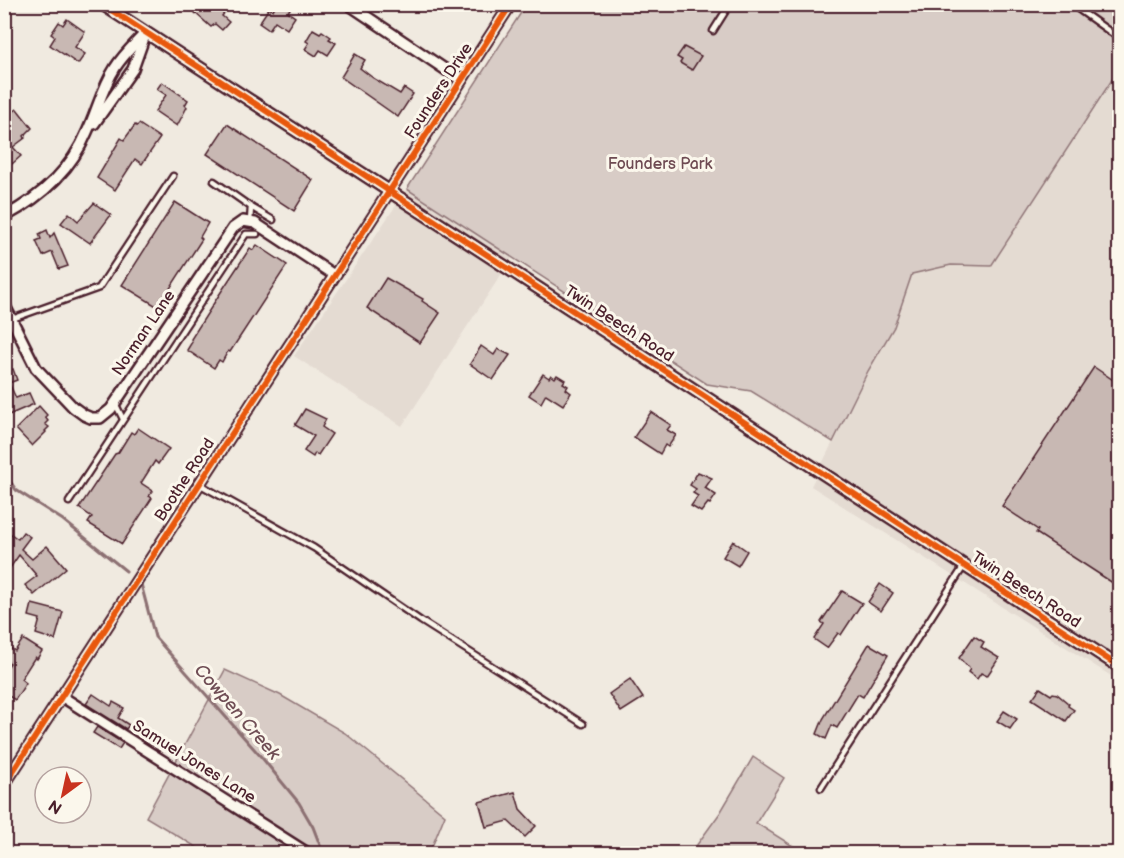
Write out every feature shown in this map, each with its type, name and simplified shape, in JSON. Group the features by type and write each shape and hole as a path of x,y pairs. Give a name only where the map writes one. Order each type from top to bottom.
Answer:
{"street":[{"name":"Twin Beech Road","path":"102,4 1119,667"},
{"path":"348,4 461,80"},
{"name":"Founders Drive","path":"391,192 511,4"},
{"path":"4,217 43,192 76,155 104,87 116,66 146,33"},
{"path":"87,132 133,69 146,33"},
{"name":"Boothe Road","path":"4,784 334,275 391,192"},
{"name":"Norman Lane","path":"4,300 36,368 73,407 91,418 100,418 115,403 233,228 243,221 250,222"},
{"path":"250,222 255,223 334,275"},
{"name":"Samuel Jones Lane","path":"62,696 309,854"}],"lane":[{"path":"713,31 730,4"},
{"path":"1071,4 1119,39"},
{"path":"12,319 99,288 172,176"},
{"path":"214,181 273,220"},
{"path":"250,222 251,207"},
{"path":"69,502 246,234 257,234"},
{"path":"115,403 123,418"},
{"path":"199,484 314,548 421,621 584,724"},
{"path":"821,788 964,566"}],"shaded area":[{"path":"1119,69 1119,681 811,486 868,371 894,327 912,274 951,265 991,266"},
{"path":"407,189 512,258 402,426 294,356"}],"green space":[{"name":"Founders Park","path":"1115,4 1119,8 1119,69 991,266 951,265 912,274 894,327 868,371 833,442 751,391 707,384 407,189 526,5"},
{"path":"225,670 280,695 345,733 445,815 429,854 206,853 146,817"},
{"path":"753,757 784,778 756,823 804,853 691,853 720,813"}],"building":[{"path":"185,4 219,4 226,11 222,16 229,22 222,30 215,24 211,27"},
{"path":"276,4 283,4 295,17 287,29 275,21 269,30 259,23 269,8 273,10"},
{"path":"67,19 85,32 75,47 85,54 78,64 50,45 55,37 51,34 59,22 63,25"},
{"path":"313,29 320,33 322,31 336,43 328,55 320,50 316,56 305,49 309,43 306,41"},
{"path":"684,47 701,56 692,70 680,63 682,60 677,57"},
{"path":"355,54 365,60 360,68 373,78 400,94 404,88 413,94 398,117 341,77"},
{"path":"162,82 188,100 185,105 187,107 177,126 155,111 166,95 157,89"},
{"path":"17,109 32,128 24,136 25,138 13,147 21,156 12,164 4,154 4,119"},
{"path":"139,124 160,138 142,164 135,159 115,190 97,178 121,138 124,140 135,125"},
{"path":"227,124 313,180 294,211 207,154"},
{"path":"175,202 208,223 200,237 202,239 158,307 122,285"},
{"path":"94,203 111,215 90,243 61,223 69,213 78,221"},
{"path":"47,230 50,238 54,233 68,266 59,269 52,252 43,256 36,241 41,239 39,234"},
{"path":"257,245 287,265 230,352 228,351 222,362 219,360 214,368 187,350 192,342 191,339 250,248 253,250"},
{"path":"386,278 423,299 422,301 440,313 420,343 367,308"},
{"path":"481,346 494,355 498,349 510,355 493,380 470,364"},
{"path":"1094,367 1119,384 1119,587 1036,533 1038,530 1002,506"},
{"path":"13,369 17,380 9,383 16,398 29,393 34,404 4,417 4,372"},
{"path":"543,374 549,378 551,375 555,378 557,375 565,380 563,383 568,386 566,389 571,393 563,405 546,394 541,403 529,395"},
{"path":"39,406 47,415 45,417 48,421 45,424 49,427 32,446 16,429"},
{"path":"305,409 326,419 322,427 332,434 318,455 315,453 313,457 304,451 314,436 295,425"},
{"path":"651,412 671,425 667,430 676,435 668,447 665,445 660,454 634,437"},
{"path":"138,428 169,449 158,464 155,461 141,483 153,491 149,496 152,498 122,544 88,523 92,517 79,508 131,432 134,434"},
{"path":"698,472 712,478 705,488 716,495 701,512 691,506 698,496 693,493 696,489 690,485"},
{"path":"4,529 18,539 23,532 30,537 21,549 32,559 47,546 66,568 34,595 25,585 37,576 19,555 10,568 4,563"},
{"path":"733,541 747,551 738,566 723,557"},
{"path":"880,584 893,593 881,611 868,602"},
{"path":"842,591 862,603 841,635 838,633 827,648 814,639 824,624 821,622"},
{"path":"32,604 63,612 55,640 36,634 40,619 29,616"},
{"path":"974,636 984,642 981,647 999,658 987,676 981,673 977,679 968,672 970,669 959,658"},
{"path":"23,639 42,651 37,659 35,657 21,679 26,683 15,700 4,693 4,672 10,663 4,659 4,644 15,651"},
{"path":"869,644 888,655 863,697 858,694 837,728 832,725 826,739 817,734 823,719"},
{"path":"630,679 643,698 621,712 609,694"},
{"path":"1040,688 1051,695 1057,694 1074,710 1066,721 1032,699"},
{"path":"93,694 111,706 113,702 124,708 118,718 129,725 126,729 86,704"},
{"path":"1004,711 1017,719 1010,729 997,721"},
{"path":"97,727 123,743 119,749 93,733"},
{"path":"515,792 520,809 536,826 525,837 508,821 486,827 479,802"}],"waterway":[{"name":"Cowpen Creek","path":"4,472 16,490 63,520 126,571"},
{"name":"Cowpen Creek","path":"141,584 155,637 299,803 313,827 323,853"}],"cycle path":[{"path":"102,4 1120,667"},
{"path":"4,785 511,4"}]}
